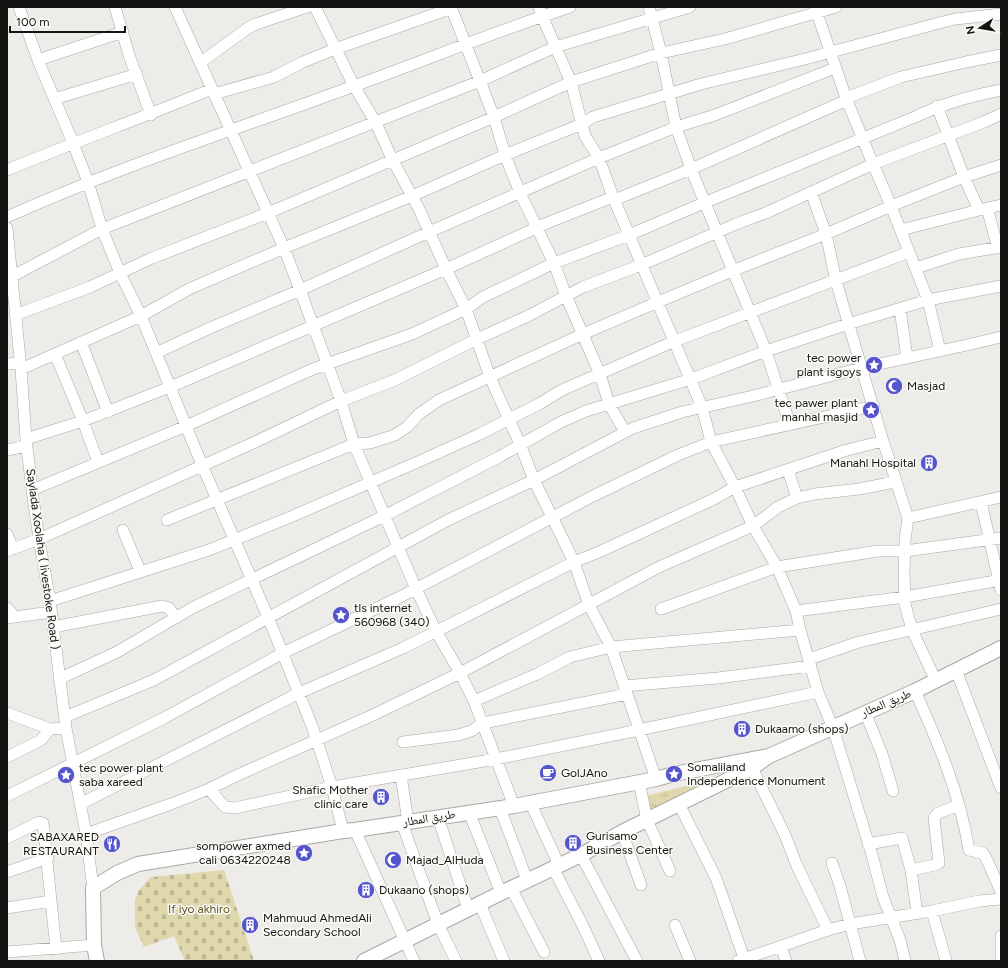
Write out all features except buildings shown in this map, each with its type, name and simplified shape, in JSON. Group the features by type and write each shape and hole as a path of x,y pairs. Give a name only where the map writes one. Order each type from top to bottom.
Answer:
{"main road":[{"name":"طريق المطار","path":"364,961 506,890 581,855 622,832 752,768 769,756 915,691 1001,648"},
{"name":"طريق المطار","path":"93,888 117,873 138,864 514,806 769,756"},
{"path":"93,888 94,945 97,961"}],"street":[{"path":"19,7 38,60 88,182 102,229 120,273 141,316 202,465 283,653 317,740 332,787 349,831 414,961"},
{"path":"115,7 129,55 151,114"},
{"path":"175,7 284,248 341,401 354,444 384,516 436,631 474,700 514,806"},
{"path":"200,63 248,28 307,7"},
{"path":"315,7 354,86 376,123 392,159 412,196 446,270 466,308 490,377 520,444 534,480 574,562 589,605 611,647 656,779"},
{"path":"7,217 88,182 466,45 540,12 570,7"},
{"path":"9,279 102,229 376,123 480,81 555,47 650,12 690,7"},
{"path":"15,315 90,287 152,258 268,212 494,117 571,82 662,53 725,39 816,10 836,7"},
{"path":"7,170 73,143 213,92 274,77 303,62 335,49 452,8 494,117 505,155 520,193 554,263 566,296 600,374 609,404 625,432"},
{"path":"816,10 846,99 901,230 928,300 940,351"},
{"path":"540,12 571,82 589,144 599,158 641,265 691,379 702,407 711,442 735,487 753,526 777,567 796,611 818,692 833,728 890,917 900,940 906,961"},
{"path":"650,12 662,53 676,127 691,169 706,202 732,270 766,351 790,425"},
{"path":"7,364 20,366 55,354 141,316 189,289 284,248 412,196 505,155 582,124 593,117 700,84 749,73 955,19 1001,14"},
{"path":"38,60 123,32"},
{"path":"7,450 170,387 446,270 537,227 691,169 846,99 900,77 1001,55"},
{"path":"156,353 599,158 676,127 715,115 835,68"},
{"path":"54,99 136,74"},
{"path":"32,490 186,426 313,369 412,334 466,308 483,297 554,263 629,235 915,117 937,106 975,95 1001,90"},
{"path":"916,268 959,254 999,247 983,209 964,177 937,106"},
{"path":"7,534 10,550 39,539 253,443 341,401 396,380 584,287 768,212 873,164 1001,114"},
{"path":"167,520 354,444 370,442 395,435 407,427 419,414 439,400 583,334 732,270 826,234 964,177 1001,165"},
{"path":"811,192 826,234 836,281 848,324 908,518 905,551 906,604 912,630 936,680"},
{"path":"901,230 1001,205"},
{"name":"Saylada Xoolaha ( livestoke Road )","path":"7,228 9,279 15,315 26,442 32,490 51,607 59,679 86,834 93,888"},
{"path":"7,608 11,618 51,607 140,572 209,550 371,483 480,434 562,390 675,341 909,252"},
{"path":"59,679 117,652 194,607 384,516 499,457 561,422 586,411 691,379 766,351 848,324 928,300 1001,286"},
{"path":"900,309 907,358"},
{"path":"7,757 41,740 50,728 66,723 154,680 448,520 534,480 634,428 675,414 702,407 861,368 1001,336"},
{"path":"81,342 108,412"},
{"path":"55,354 83,421 98,462"},
{"path":"7,796 164,718 283,653 416,589 593,496 678,455 711,442 874,406"},
{"path":"80,804 299,693 403,648 574,562 600,552 714,499 735,487 847,450 883,441"},
{"path":"788,470 797,498"},
{"path":"86,834 209,790 240,774 317,740 460,673 659,567 753,526 778,507 797,498 896,482"},
{"path":"908,518 1001,497"},
{"path":"796,611 1000,583 981,502"},
{"path":"123,530 140,572"},
{"path":"661,609 777,567 878,551 905,551 989,541 1001,538"},
{"path":"53,627 162,606 169,608 176,618"},
{"path":"403,742 458,735 470,731 482,723 626,690 718,678 810,663 859,642 1001,609"},
{"path":"474,700 526,680 580,653 611,647 800,630"},
{"path":"956,670 1001,788"},
{"path":"915,691 947,767 965,826 970,850 983,854 1001,892"},
{"path":"209,790 225,807 235,808 332,787 496,759 818,692"},
{"path":"865,712 882,754 893,791"},
{"path":"7,713 50,728"},
{"path":"752,768 785,835 797,866 828,930"},
{"path":"401,775 405,822 438,924 456,961"},
{"path":"639,782 647,820 670,872"},
{"path":"530,802 556,867 599,961"},
{"path":"679,804 716,878 742,960 828,930 850,924 932,911 979,901 1001,899"},
{"path":"910,870 935,866 939,863 934,818 938,813 959,805"},
{"path":"500,808 527,880"},
{"path":"469,812 506,890 544,952"},
{"path":"438,817 474,906 504,961"},
{"path":"7,838 39,822 44,824 56,949"},
{"path":"622,832 641,886"},
{"path":"868,844 902,838 910,870 917,913"},
{"path":"581,855 637,961"},
{"path":"7,872 48,858"},
{"path":"832,864 840,886 860,961"},
{"path":"7,908 51,901"},
{"path":"932,911 946,961"},
{"path":"675,925 690,961"},
{"path":"1001,936 1001,961"},
{"path":"7,952 94,945"},
{"path":"781,947 786,961"}],"green space":[{"path":"713,779 714,784 650,814 646,796"},
{"name":"If iyo akhiro","path":"224,870 254,961 185,961 174,936 144,947 135,927 135,900 139,890 151,877"}],"place":[{"name":"tec power plant isgoys","path":"874,365"},
{"name":"Masjad","path":"894,386"},
{"name":"tec pawer plant manhal masjid","path":"871,410"},
{"name":"Manahl Hospital","path":"929,463"},
{"name":"tls internet 560968 (340)","path":"341,615"},
{"name":"Dukaamo (shops)","path":"742,729"},
{"name":"GolJAno","path":"548,773"},
{"name":"Somaliland Independence Monument","path":"674,774"},
{"name":"tec power plant saba xareed","path":"66,775"},
{"name":"Shafic Mother clinic care","path":"381,797"},
{"name":"Gurisamo Business Center","path":"573,843"},
{"name":"SABAXARED RESTAURANT","path":"112,844"},
{"name":"sompower axmed cali 0634220248","path":"304,853"},
{"name":"Majad_AlHuda","path":"393,860"},
{"name":"Dukaano (shops)","path":"366,890"},
{"name":"Mahmuud AhmedAli Secondary School","path":"250,925"}]}
